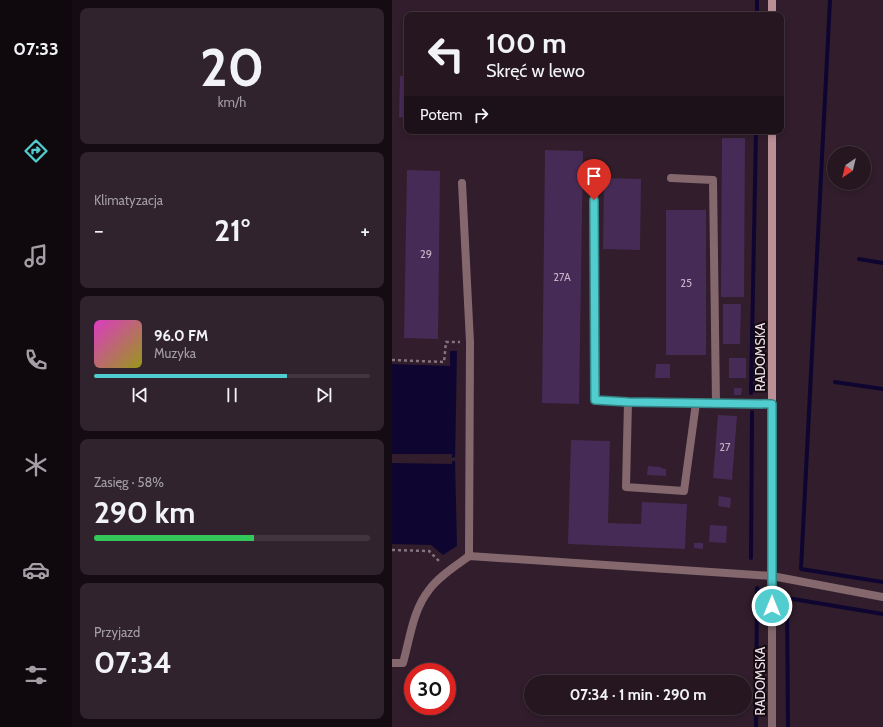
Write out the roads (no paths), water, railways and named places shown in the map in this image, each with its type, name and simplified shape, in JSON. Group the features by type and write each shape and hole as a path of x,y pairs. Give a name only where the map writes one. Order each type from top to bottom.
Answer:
{"street":[{"path":"772,0 772,12"},
{"name":"RADOMSKA","path":"772,134 772,727"},
{"path":"594,169 595,400 628,402 772,404"},
{"path":"671,178 713,180 716,403"},
{"path":"462,183 470,342 469,556"},
{"path":"628,402 626,487 684,491 696,403"},
{"path":"392,663 403,663 420,604 429,589 469,556 772,576 883,596"}],"waterway":[{"path":"757,0 757,12"},
{"path":"830,0 801,569 883,582"},
{"path":"751,393 756,134"},
{"path":"859,259 883,263"},
{"path":"835,382 883,389"},
{"path":"751,558 752,412"},
{"path":"756,727 757,588"},
{"path":"788,727 787,598 883,614"}]}
